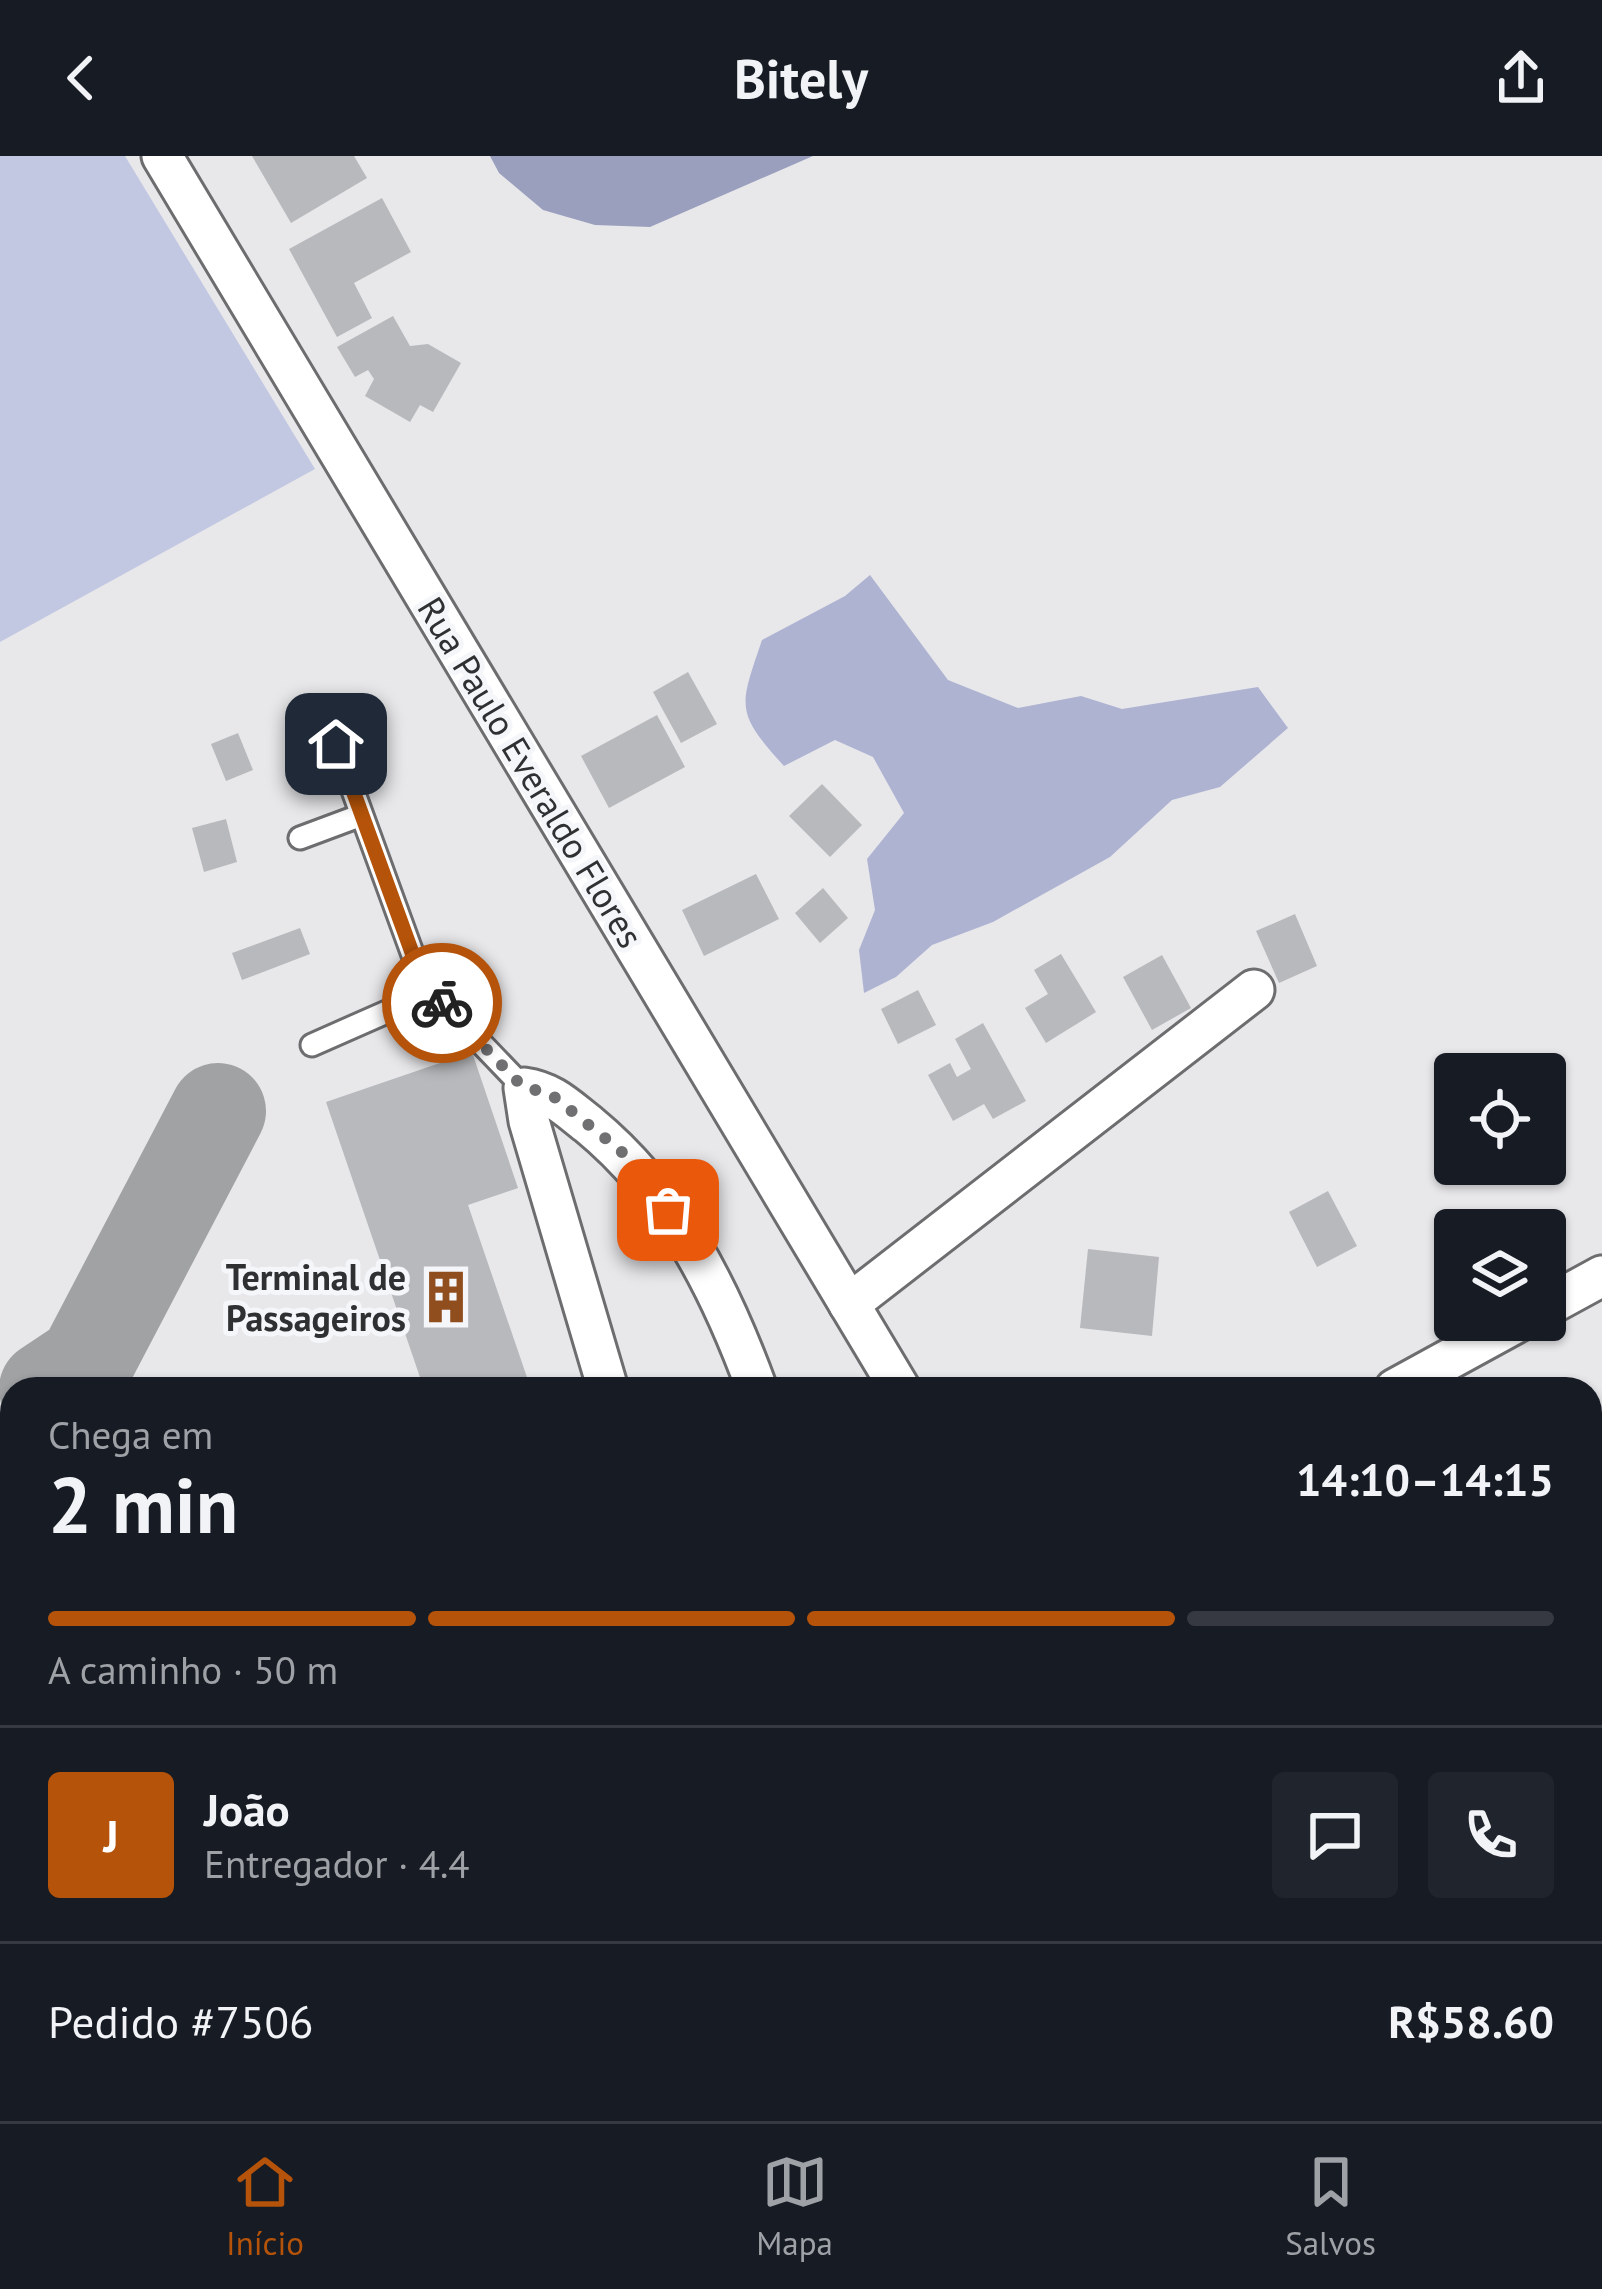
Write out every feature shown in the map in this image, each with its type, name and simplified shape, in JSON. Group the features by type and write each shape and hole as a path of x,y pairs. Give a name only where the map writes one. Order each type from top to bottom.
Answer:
{"street":[{"name":"Rua Paulo Everaldo Flores","path":"162,156 893,1377"},
{"path":"849,1304 1254,989"},
{"path":"604,1377 529,1121 524,1088 548,1092 621,1151 691,1239 736,1329 753,1377"},
{"path":"1566,1296 1602,1276"},
{"path":"1417,1377 1483,1341"}],"lane":[{"path":"336,744 418,969 432,992 524,1088"},
{"path":"300,838 359,816"},
{"path":"312,1045 432,992"}],"shaded area":[{"path":"0,156 125,156 315,469 0,642"},
{"path":"490,156 813,156 650,227 595,225 543,210 499,173"},
{"path":"870,575 948,680 1018,708 1081,696 1122,709 1258,687 1288,728 1220,787 1172,800 1110,857 993,922 932,945 896,977 864,993 859,950 875,910 867,859 904,813 873,757 835,740 784,766 749,720 746,696 762,640 845,596"}],"building":[{"path":"252,156 354,156 367,178 291,223"},
{"path":"382,198 411,252 354,283 372,318 337,337 289,249"},
{"path":"393,316 410,346 428,344 461,363 433,412 420,405 410,422 365,396 374,379 368,370 355,377 337,347"},
{"path":"688,672 717,724 681,743 653,692"},
{"path":"657,715 685,767 609,808 581,756"},
{"path":"238,733 253,770 226,781 211,744"},
{"path":"822,784 862,825 830,857 789,816"},
{"path":"226,819 237,862 204,872 192,828"},
{"path":"756,874 779,919 704,956 682,910"},
{"path":"823,888 848,918 820,943 795,913"},
{"path":"1295,914 1317,966 1279,983 1256,931"},
{"path":"300,928 310,954 242,980 232,953"},
{"path":"1061,954 1096,1012 1046,1043 1025,1008 1048,994 1034,970"},
{"path":"1162,955 1191,1008 1152,1030 1123,977"},
{"path":"918,990 936,1025 898,1044 881,1009"},
{"path":"983,1023 1026,1101 993,1119 984,1104 953,1121 928,1075 950,1063 957,1077 971,1069 955,1039"},
{"name":"Terminal de Passageiros","path":"472,1052 518,1188 468,1205 527,1377 420,1377 326,1102"},
{"path":"1328,1191 1357,1246 1317,1267 1289,1212"},
{"path":"1088,1249 1159,1257 1152,1336 1080,1328"}],"taxiway":[{"path":"65,1377 86,1363 218,1111"}],"way so far":[{"path":"442,1003 524,1088 548,1092 621,1151 668,1210"}],"place":[{"name":"Terminal de Passageiros","path":"446,1297"}],"route":[{"path":"336,744 418,969 442,1003"}]}
